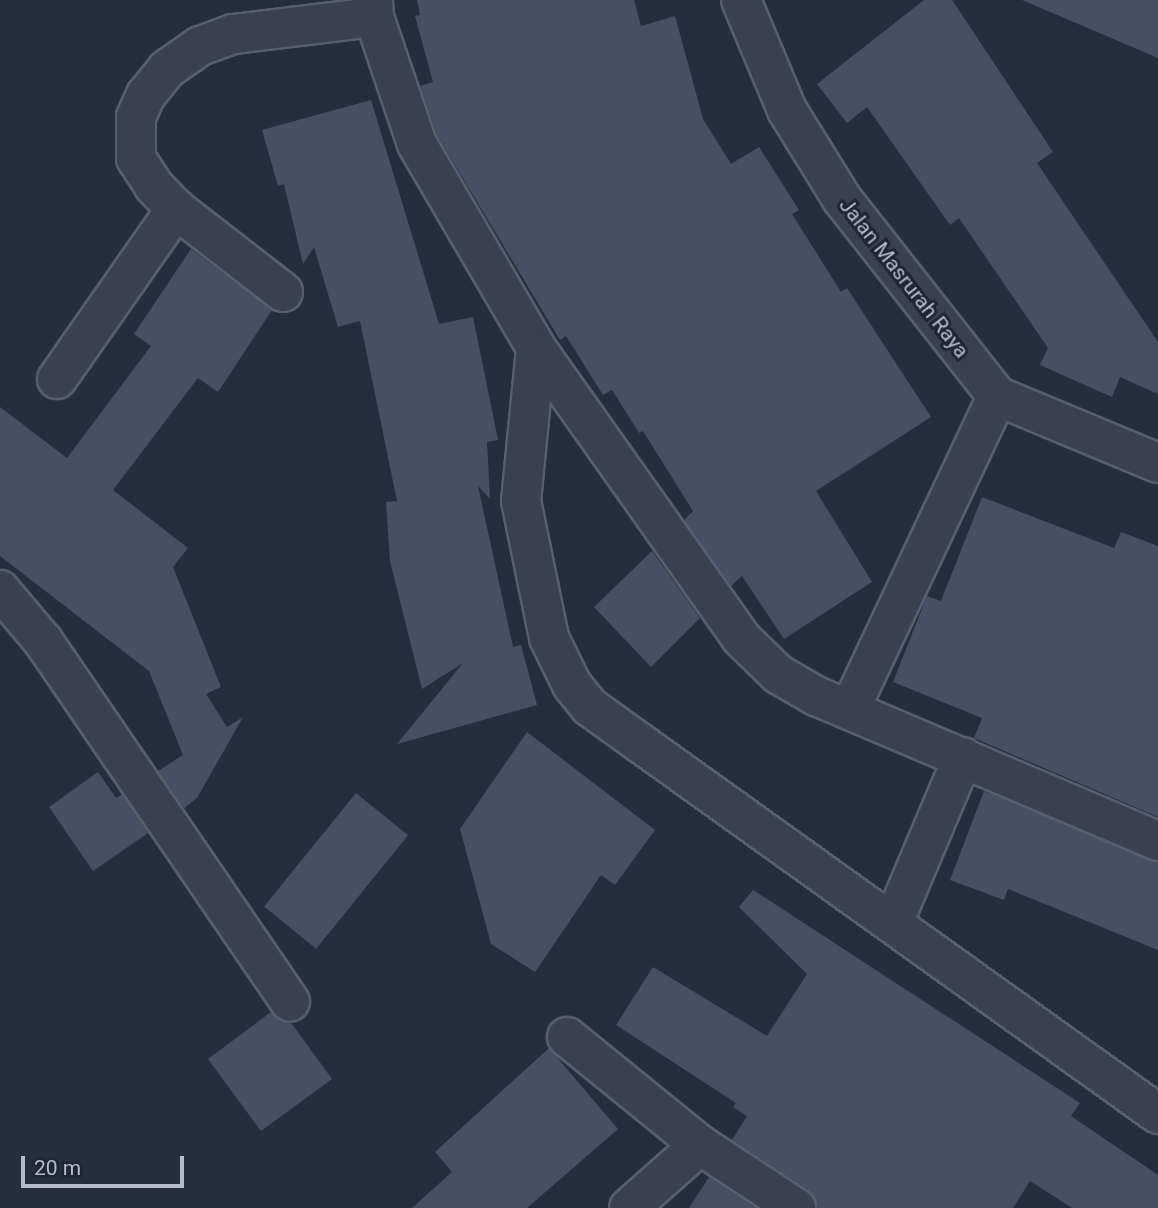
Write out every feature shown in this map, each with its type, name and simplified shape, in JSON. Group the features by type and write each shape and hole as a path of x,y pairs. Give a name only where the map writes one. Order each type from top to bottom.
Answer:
{"street":[{"name":"Jalan Masrurah Raya","path":"741,0 787,110 842,199 997,396 1158,463"},
{"path":"283,292 176,209 142,172 134,136 146,95 167,69 200,46 233,34 373,8 417,144 536,348 758,658 797,686 1158,841"},
{"path":"57,379 176,209"},
{"path":"536,348 521,501 549,638 572,685 590,707 1158,1114"},
{"path":"850,709 997,396"},
{"path":"0,590 43,641 290,1002"},
{"path":"892,923 963,758"},
{"path":"567,1037 700,1145 796,1208"},
{"path":"629,1208 700,1145"}],"building":[{"path":"417,0 634,0 641,26 675,16 703,119 731,164 759,147 799,210 792,214 841,292 847,288 931,417 816,491 872,582 784,639 742,576 731,586 684,520 693,511 643,431 639,433 612,390 603,395 566,336 560,340 437,135 420,86 433,82 415,16 420,15"},
{"path":"924,0 952,0 1053,152 1037,163 1158,342 1158,394 1120,377 1112,397 1040,365 1048,348 959,218 950,225 867,107 847,123 817,84"},
{"path":"1022,0 1158,0 1158,58"},
{"path":"371,100 439,324 473,317 498,440 487,442 490,499 478,486 513,647 521,645 537,705 397,744 463,663 422,689 390,561 386,502 397,501 360,321 338,327 314,247 303,264 284,184 278,186 262,130"},
{"path":"191,249 272,310 218,392 198,378 113,490 188,548 173,567 221,687 206,694 227,727 243,717 197,798 184,808 158,771 183,755 149,671 0,556 0,407 67,458 151,346 134,334"},
{"path":"982,497 1114,548 1121,532 1158,546 1158,817 974,738 982,718 893,682 927,596 941,601"},
{"path":"652,551 700,618 651,667 594,607"},
{"path":"527,732 655,830 615,885 601,875 535,972 491,944 460,829"},
{"path":"98,772 116,798 122,794 148,833 93,871 49,807"},
{"path":"984,791 1158,862 1158,950 1008,889 1004,900 950,880"},
{"path":"356,793 408,835 316,949 264,906"},
{"path":"753,890 1080,1103 1071,1116 1158,1175 1158,1208 1072,1208 1030,1181 1013,1208 818,1208 808,1190 732,1140 747,1116 733,1107 736,1103 616,1025 653,967 767,1036 807,974 739,907"},
{"path":"271,1012 280,1021 292,1024 332,1079 261,1131 208,1059"},
{"path":"549,1048 618,1129 527,1208 412,1208 452,1172 435,1152"},
{"path":"709,1177 756,1208 689,1208"}]}
